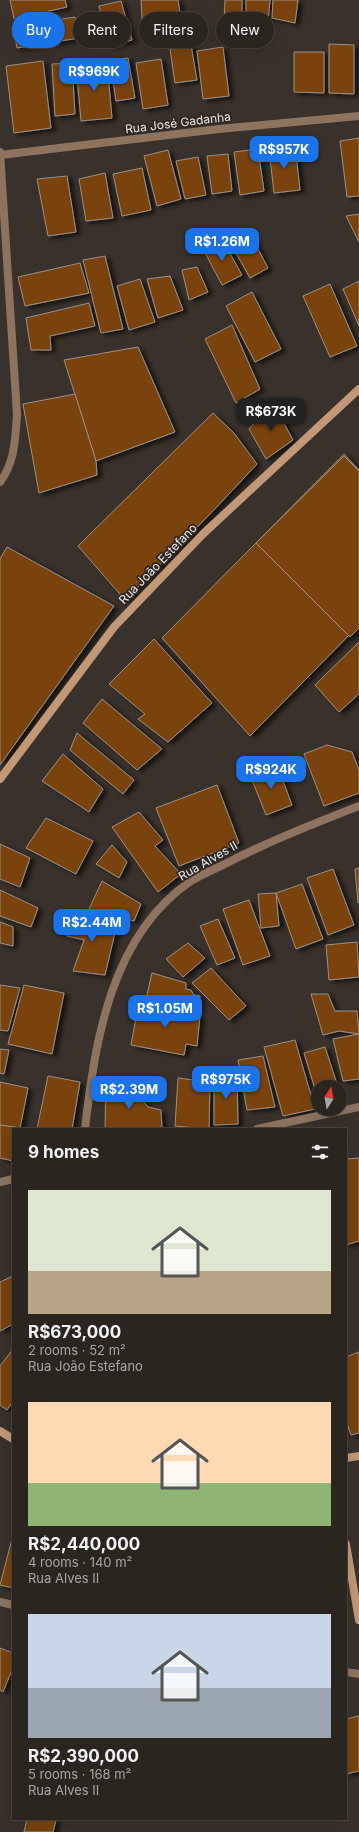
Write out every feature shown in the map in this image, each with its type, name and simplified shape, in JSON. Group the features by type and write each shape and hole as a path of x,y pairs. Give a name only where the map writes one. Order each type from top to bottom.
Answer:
{"street":[{"name":"Rua José Gadanha","path":"0,155 219,129 359,116"},
{"path":"0,152 17,415 15,451 7,473 0,482"},
{"name":"Rua João Estefano","path":"0,779 114,627 203,534 359,389"},
{"name":"Rua Alves II","path":"85,1128 90,1082 97,1042 110,998 125,959 143,929 164,904 191,881 247,852 359,806"},
{"path":"262,1128 359,1107"},
{"path":"0,1182 12,1179"},
{"path":"0,1431 12,1438"},
{"path":"347,1458 359,1456"},
{"path":"347,1550 359,1620"},
{"path":"0,1602 12,1605"},
{"path":"347,1672 359,1674"}],"building":[{"path":"10,0 65,0 67,7 45,12 13,12"},
{"path":"141,0 178,0 180,12 142,12"},
{"path":"225,0 242,0 242,12 224,12"},
{"path":"246,0 270,0 269,12 246,12"},
{"path":"273,0 298,0 295,23 274,18 274,12 272,12"},
{"path":"121,1 124,12 101,12 99,6"},
{"path":"73,17 73,39 65,40 65,19"},
{"path":"329,44 354,45 354,94 329,93"},
{"path":"192,48 197,80 175,83 170,49"},
{"path":"223,48 229,96 203,99 197,51"},
{"path":"294,52 324,52 324,93 294,92"},
{"path":"128,58 135,98 116,101 110,60"},
{"path":"161,59 168,105 143,109 136,63"},
{"path":"43,61 51,128 14,133 6,66"},
{"path":"72,63 75,114 55,116 52,64"},
{"path":"107,63 112,118 81,121 76,65"},
{"path":"359,138 359,196 347,197 340,141"},
{"path":"295,146 300,190 274,193 269,149"},
{"path":"258,149 264,191 240,195 234,152"},
{"path":"168,150 181,199 157,206 144,156"},
{"path":"228,154 232,191 212,194 207,156"},
{"path":"198,157 206,195 185,199 176,161"},
{"path":"142,168 151,210 122,216 113,174"},
{"path":"105,173 113,218 86,221 79,179"},
{"path":"67,176 76,232 48,236 37,179"},
{"path":"359,214 359,242 346,216"},
{"path":"250,234 268,268 250,278 231,244"},
{"path":"222,239 242,275 222,285 203,249"},
{"path":"105,256 123,329 101,333 83,260"},
{"path":"80,263 89,293 25,306 18,277"},
{"path":"197,267 208,292 189,300 182,270"},
{"path":"170,276 183,310 158,318 147,279"},
{"path":"140,279 155,322 129,330 117,286"},
{"path":"359,281 359,326 343,289"},
{"path":"330,284 357,346 330,357 303,296"},
{"path":"252,292 281,349 255,362 226,306"},
{"path":"89,303 95,326 50,336 51,350 31,350 26,318"},
{"path":"232,325 260,389 236,403 205,339"},
{"path":"138,347 175,432 96,461 64,360"},
{"path":"75,394 96,461 97,475 39,493 23,404"},
{"path":"273,403 293,440 266,459 249,429"},
{"path":"213,413 234,433 257,464 125,600 78,546"},
{"path":"344,454 359,470 359,625 250,736 162,638"},
{"path":"344,456 359,471 359,628 350,637 256,543"},
{"path":"7,547 114,606 0,765 0,559"},
{"path":"154,639 212,703 168,742 138,719 145,714 109,684"},
{"path":"359,642 359,694 339,712 315,685"},
{"path":"102,699 162,749 137,770 83,723"},
{"path":"77,733 134,780 123,794 70,750"},
{"path":"327,745 352,752 359,770 359,793 324,806 304,754"},
{"path":"63,754 103,789 89,812 42,781"},
{"path":"277,765 292,805 266,815 250,775"},
{"path":"217,785 239,843 179,866 156,808"},
{"path":"139,812 163,840 155,846 181,874 158,892 112,827"},
{"path":"46,818 93,841 76,874 26,848"},
{"path":"0,844 30,858 20,887 0,879"},
{"path":"112,845 127,862 119,878 96,864"},
{"path":"359,868 359,902 358,903 355,869"},
{"path":"333,869 354,925 328,935 307,878"},
{"path":"102,881 141,904 134,921 89,909"},
{"path":"302,884 323,939 296,949 276,893"},
{"path":"0,890 38,908 31,927 0,916"},
{"path":"276,893 279,926 261,928 258,894"},
{"path":"249,900 270,956 243,965 223,909"},
{"path":"73,912 117,924 105,975 73,971 84,940 67,936"},
{"path":"218,919 235,958 217,965 200,926"},
{"path":"0,922 13,927 13,946 0,943"},
{"path":"357,942 359,977 329,980 326,945"},
{"path":"188,943 205,958 183,977 166,959"},
{"path":"211,968 246,1006 229,1020 192,983"},
{"path":"152,973 186,983 186,989 191,990 194,995 200,996 198,1012 146,999"},
{"path":"0,985 20,988 8,1031 0,1030"},
{"path":"24,985 64,993 52,1054 8,1044"},
{"path":"311,994 328,994 335,1011 357,1011 359,1034 339,1031 323,1035"},
{"path":"139,1001 200,1016 197,1046 186,1044 184,1055 131,1045"},
{"path":"359,1034 359,1079 343,1080 333,1039"},
{"path":"295,1040 311,1095 311,1110 283,1116 264,1047"},
{"path":"325,1047 336,1080 312,1080 304,1053"},
{"path":"0,1049 9,1050 4,1074 0,1073"},
{"path":"263,1056 275,1107 247,1110 238,1060"},
{"path":"237,1074 238,1124 214,1125 214,1077"},
{"path":"48,1076 80,1082 72,1128 37,1128"},
{"path":"178,1078 210,1082 209,1128 175,1126"},
{"path":"0,1082 28,1088 20,1128 0,1125"},
{"path":"127,1082 148,1107 161,1110 162,1128 105,1128 106,1086"},
{"path":"0,1125 20,1128 12,1128 12,1161 0,1158"},
{"path":"359,1158 359,1241 347,1245 347,1159"},
{"path":"12,1276 12,1325 0,1331 0,1282"},
{"path":"12,1350 12,1402 7,1410 0,1405 0,1366"},
{"path":"359,1352 359,1433 351,1435 347,1423 347,1357"},
{"path":"12,1539 12,1588 0,1585"},
{"path":"0,1648 12,1653 12,1670 3,1692 0,1690"},
{"path":"359,1716 359,1771 347,1774 347,1719"},
{"path":"27,1820 56,1820 53,1832 24,1832"}]}
